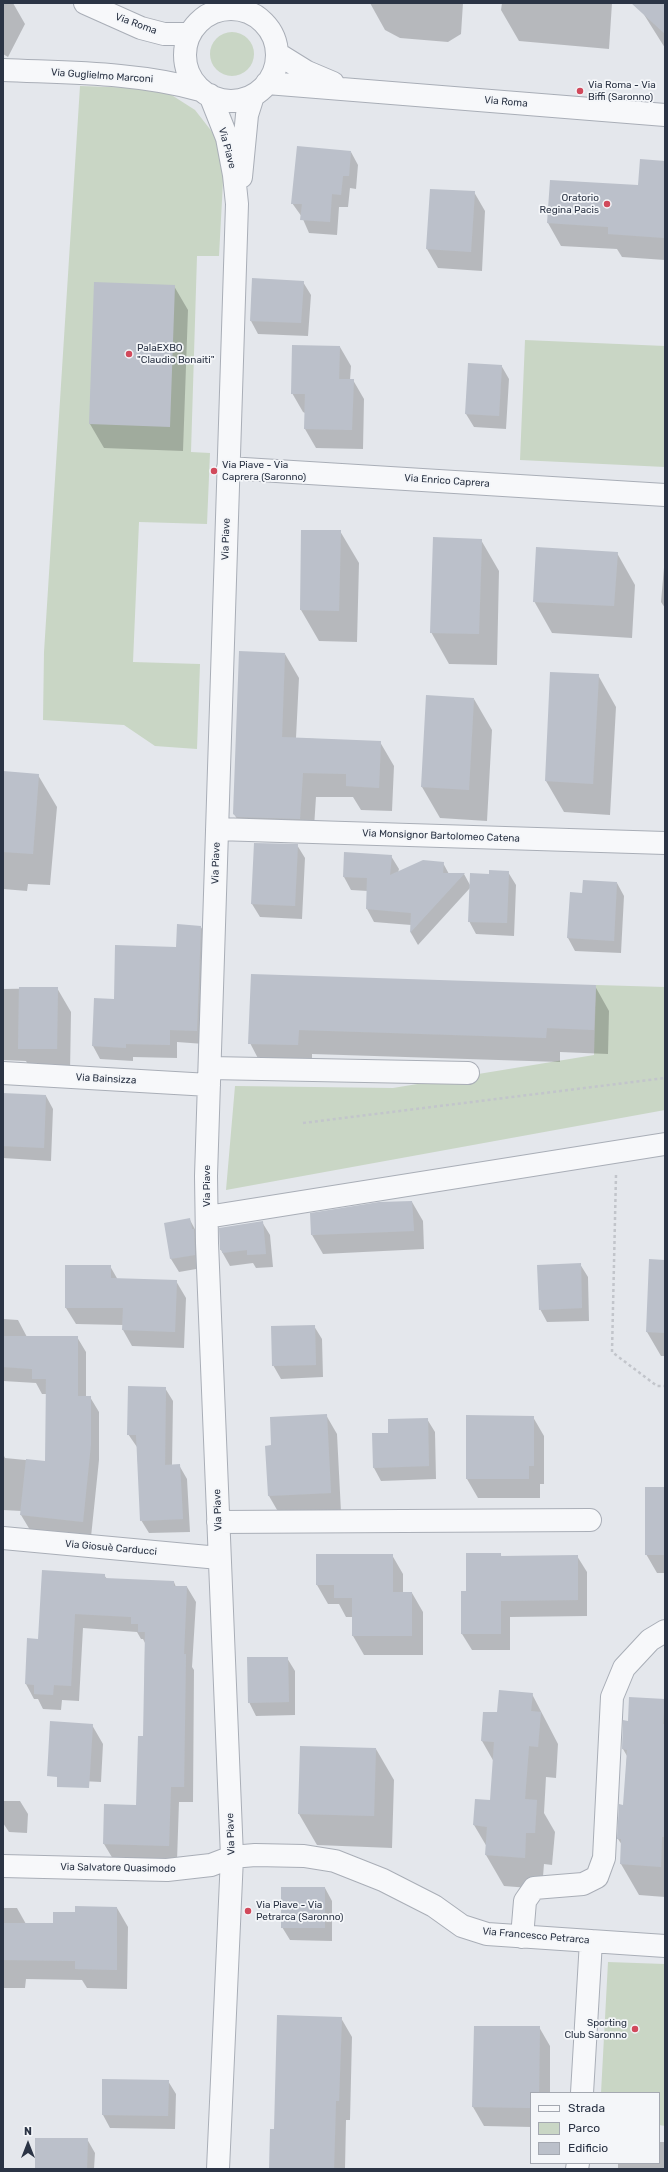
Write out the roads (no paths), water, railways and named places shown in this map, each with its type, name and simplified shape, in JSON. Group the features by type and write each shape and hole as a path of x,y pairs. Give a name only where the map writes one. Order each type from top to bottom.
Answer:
{"street":[{"name":"Via Roma","path":"85,3 142,28 164,34 189,34"},
{"path":"223,6 247,7 264,22 276,40 278,54 276,69 260,89 247,99 230,102 218,100 205,93 187,72 185,60 185,49 189,34 199,21 223,6"},
{"name":"Via Roma","path":"278,54 307,72 346,89"},
{"name":"Via Guglielmo Marconi","path":"3,70 91,74 161,81 205,93"},
{"name":"Via Roma","path":"260,89 346,89 665,115"},
{"name":"Via Piave","path":"218,2169 232,1857 219,1558 207,1217 217,828 237,204 243,162 247,115 260,89"},
{"name":"Via Piave","path":"205,93 227,138 234,175 237,204"},
{"name":"Via Enrico Caprera","path":"228,468 665,495"},
{"name":"Via Monsignor Bartolomeo Catena","path":"217,828 665,843"},
{"name":"Via Bainsizza","path":"3,1073 210,1077 468,1073"},
{"path":"207,1217 665,1144"},
{"path":"218,1522 590,1520"},
{"name":"Via Giosuè Carducci","path":"3,1538 219,1558"},
{"path":"522,1937 525,1901 534,1888 584,1884 596,1878 604,1858 612,1697 624,1668 650,1640 665,1631"},
{"name":"Via Francesco Petrarca","path":"232,1857 277,1855 334,1861 383,1880 434,1906 462,1926 487,1934 665,1946"},
{"name":"Via Salvatore Quasimodo","path":"3,1866 167,1870 204,1866 232,1857"},
{"path":"582,2092 591,1941"}],"place":[{"name":"Via Roma - Via Biffi (Saronno)","path":"580,91"},
{"name":"Oratorio Regina Pacis","path":"607,204"},
{"name":"PalaEXBO \"Claudio Bonaiti\"","path":"129,354"},
{"name":"Via Piave - Via Caprera (Saronno)","path":"214,471"},
{"name":"Via Piave - Via Petrarca (Saronno)","path":"248,1911"},
{"name":"Sporting Club Saronno","path":"635,2029"}]}
